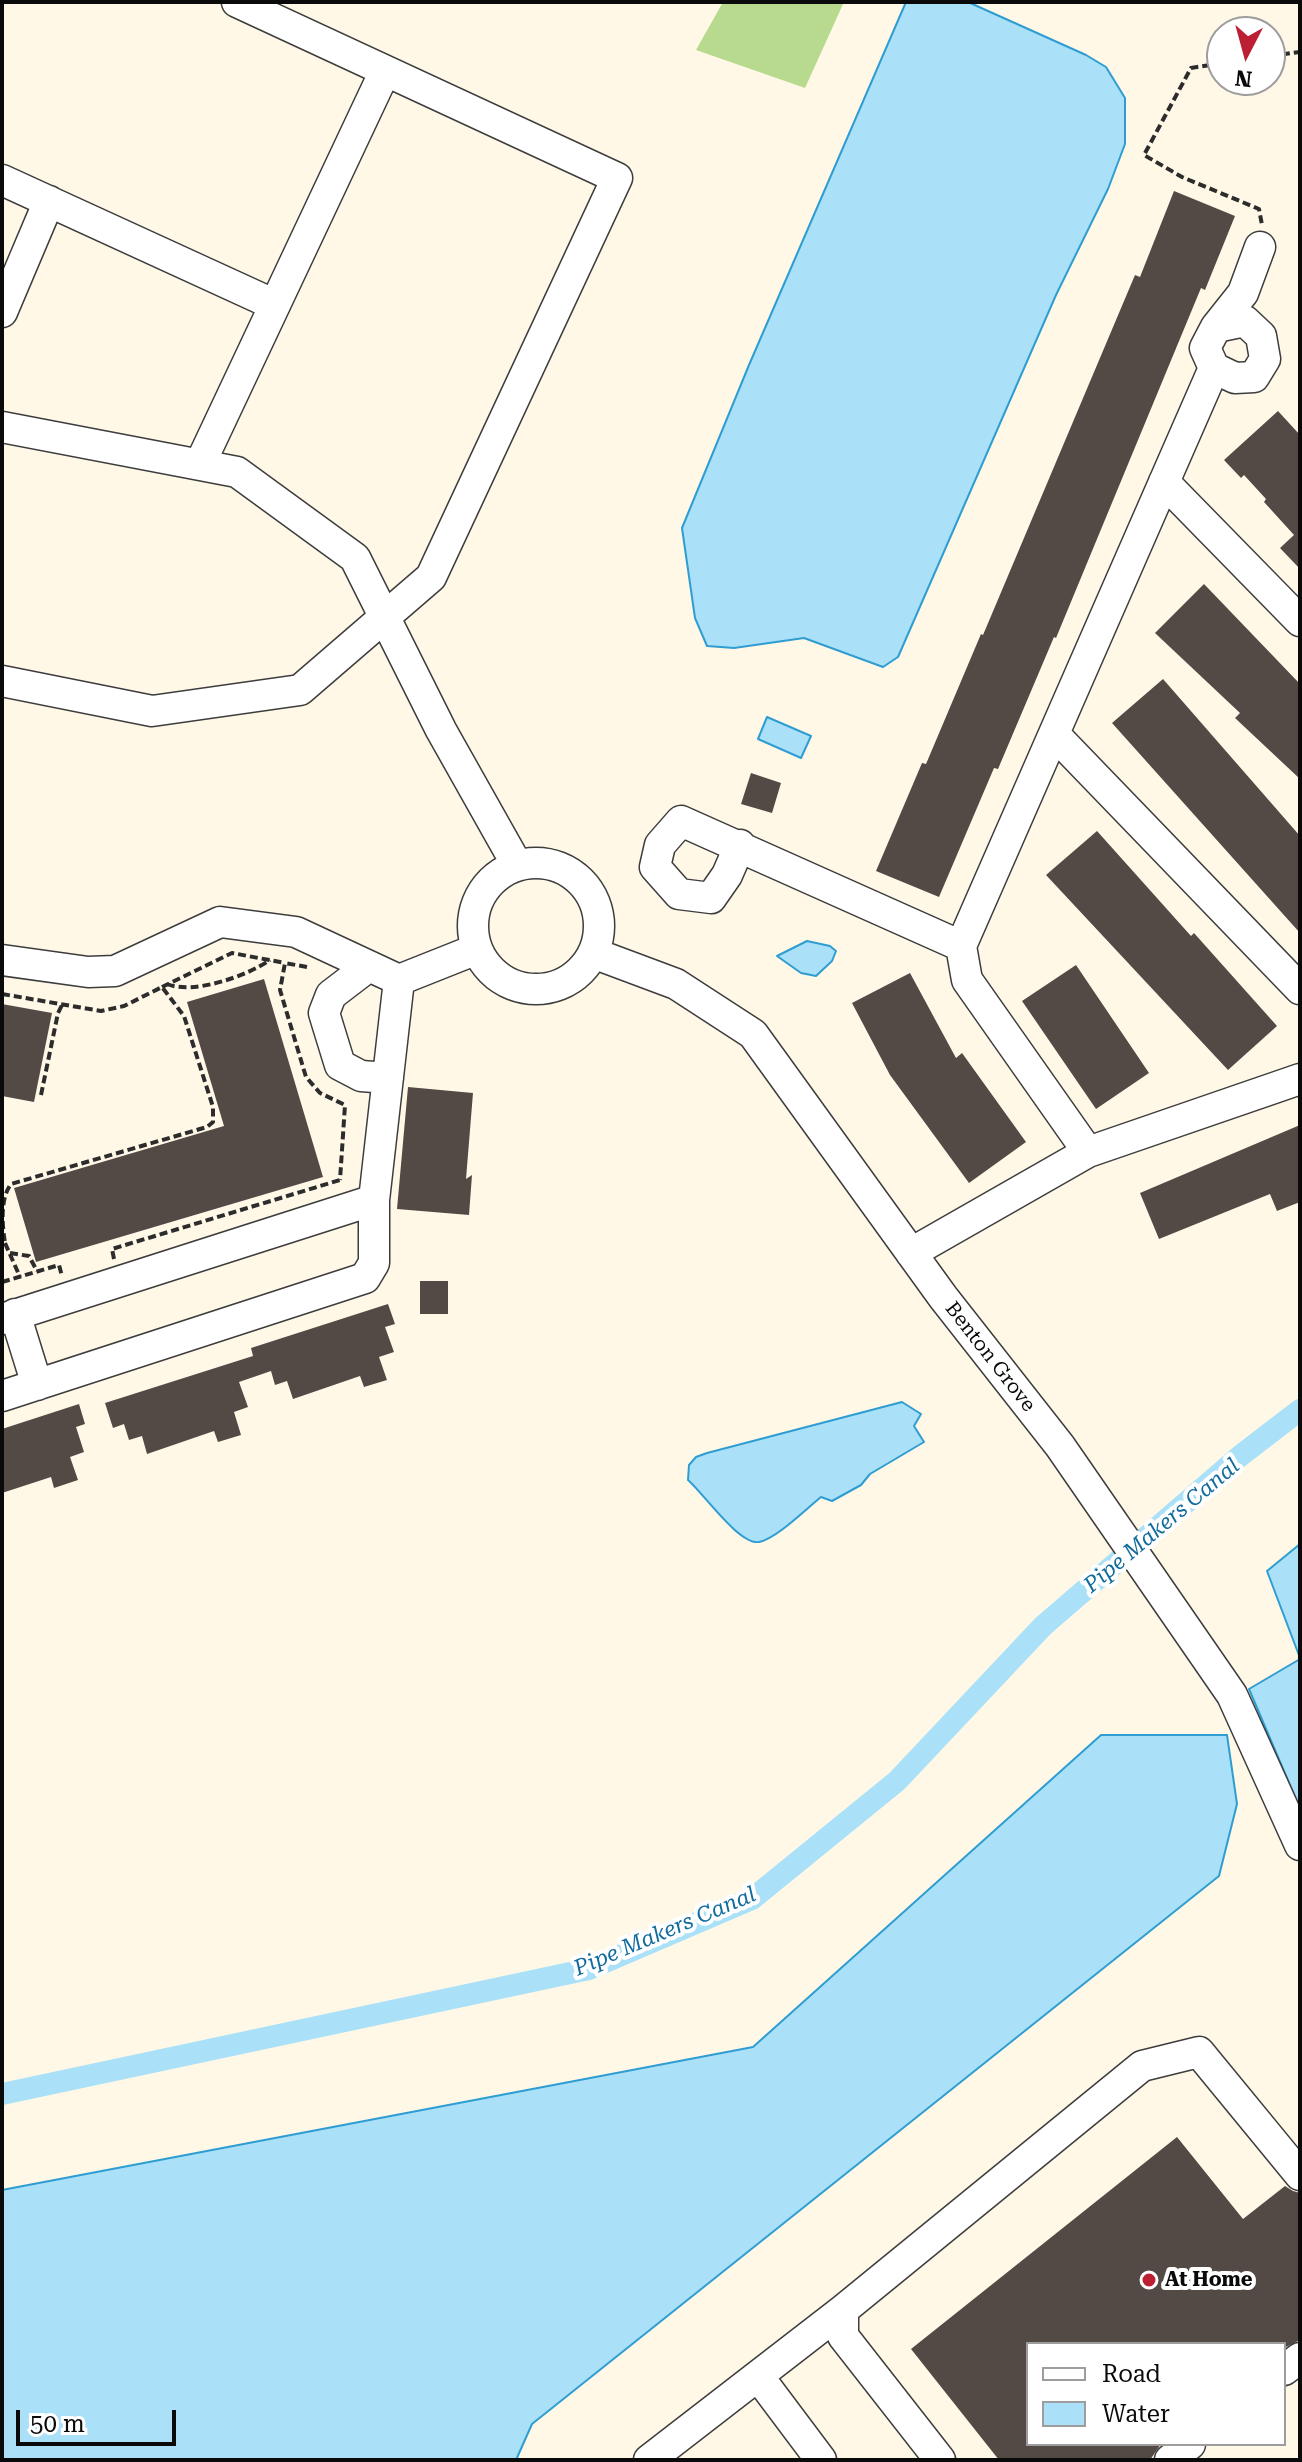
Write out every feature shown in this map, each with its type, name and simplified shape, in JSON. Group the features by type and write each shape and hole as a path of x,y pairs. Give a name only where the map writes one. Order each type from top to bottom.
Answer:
{"street":[{"path":"2,681 152,711 300,690 431,577 617,178 237,2"},
{"path":"200,464 385,71"},
{"path":"2,180 275,305"},
{"path":"2,312 49,201"},
{"path":"1216,327 1245,321 1261,336 1265,359 1254,377 1235,378 1214,368 1205,348 1216,327 1243,293 1260,247"},
{"path":"1088,1152 967,980 961,946 1214,368"},
{"path":"2,427 237,472 355,558 441,730 517,865"},
{"path":"1164,482 1300,621"},
{"path":"1054,734 1300,989"},
{"path":"740,845 961,946"},
{"path":"538,862 558,866 576,877 590,893 598,912 599,933 593,953 581,970 565,982 545,988 524,988 504,981 488,967 477,949 472,929 474,908 483,889 498,874 517,865 538,862"},
{"path":"2,960 88,972 115,971 220,922 296,932 399,980 477,949"},
{"name":"Benton Grove","path":"593,953 676,984 753,1034 911,1253 1060,1446 1232,1695 1300,1845"},
{"path":"369,966 331,995 324,1013 340,1065 361,1076 388,1078"},
{"path":"2,1396 365,1278 374,1263 367,1202 388,1078 399,980"},
{"path":"911,1253 1088,1152 1300,1079"},
{"path":"37,1385 9,1317 367,1202"},
{"path":"649,2460 843,2310 1142,2066 1199,2052 1300,2175"},
{"path":"843,2310 843,2336 940,2460"},
{"path":"758,2376 821,2460"},
{"path":"1170,2460 1188,2446"}],"path":[{"path":"1206,66 1191,68 1144,155 1182,177 1259,209 1263,223 1260,247"},
{"path":"2,994 101,1011 114,1010 225,954 285,963"},
{"path":"164,986 198,987 259,968 270,960"},
{"path":"2,1190 51,1171 61,1171 178,1136 207,1127 213,1122 213,1107 184,1016 164,986"},
{"path":"41,1095 62,1005"},
{"path":"119,1281 112,1249 138,1240 340,1180 367,1202"},
{"path":"9,1187 3,1201 3,1245 10,1253 20,1277"},
{"path":"10,1253 29,1256 37,1271"},
{"path":"2,1282 59,1265 69,1297"}],"green space":[{"path":"723,2 844,2 805,88 696,50"}],"water":[{"path":"906,2 968,2 1106,67 1125,98 1125,144 1108,189 1056,295 898,657 883,667 804,638 734,648 707,646 695,618 682,528"},
{"path":"767,717 811,736 801,758 758,739"},
{"path":"807,941 830,946 836,951 832,961 816,976 801,973 777,956"},
{"path":"902,1402 921,1414 914,1426 924,1442 832,1501 821,1497 766,1540 751,1541 742,1536 688,1480 689,1465 696,1457"},
{"path":"1300,1544 1300,1658 1267,1571"},
{"path":"1300,1659 1300,1803 1298,1804 1249,1689"},
{"path":"1101,1735 1227,1735 1237,1804 1219,1876 532,2424 516,2460 2,2460 2,2190 753,2047"}],"building":[{"path":"1174,191 1235,216 1205,290 1201,288 1056,638 998,769 994,768 939,897 876,871 922,763 926,764 983,635 1135,275 1140,277"},
{"path":"1278,411 1300,435 1300,569 1280,548 1294,535 1244,475 1241,478 1224,460"},
{"path":"1204,584 1300,684 1300,779 1235,718 1240,713 1155,633"},
{"path":"1163,679 1300,836 1300,933 1112,723"},
{"path":"751,773 781,783 772,813 741,804"},
{"path":"1097,831 1277,1026 1228,1070 1046,875"},
{"path":"1076,965 1149,1073 1096,1109 1022,1001"},
{"path":"910,973 956,1058 962,1053 1026,1142 969,1183 890,1075 852,1003"},
{"path":"264,979 323,1177 36,1262 14,1188 224,1126 187,1002"},
{"path":"2,1004 52,1013 34,1102 2,1096"},
{"path":"408,1087 473,1093 466,1179 472,1175 469,1215 397,1209"},
{"path":"1300,1125 1300,1202 1277,1211 1270,1194 1159,1239 1140,1193"},
{"path":"420,1281 448,1281 448,1314 420,1314"},
{"path":"388,1304 395,1324 385,1327 394,1352 379,1357 387,1380 364,1387 360,1376 293,1399 287,1381 275,1385 271,1371 239,1382 248,1407 234,1412 241,1435 218,1442 214,1431 147,1454 142,1436 129,1440 124,1424 113,1428 105,1403 253,1356 251,1348"},
{"path":"79,1404 85,1424 76,1427 84,1452 70,1457 78,1480 54,1488 51,1477 2,1493 2,1429"},
{"name":"At Home","path":"1177,2137 1243,2219 1285,2186 1300,2193 1300,2340 1286,2347 1286,2342 1026,2342 1026,2446 1160,2446 1150,2460 999,2460 911,2349"}],"waterway":[{"name":"Pipe Makers Canal","path":"2,2094 589,1969 752,1899 897,1781 1043,1626 1240,1456 1300,1410"}],"place":[{"name":"At Home","path":"1149,2280"}]}
